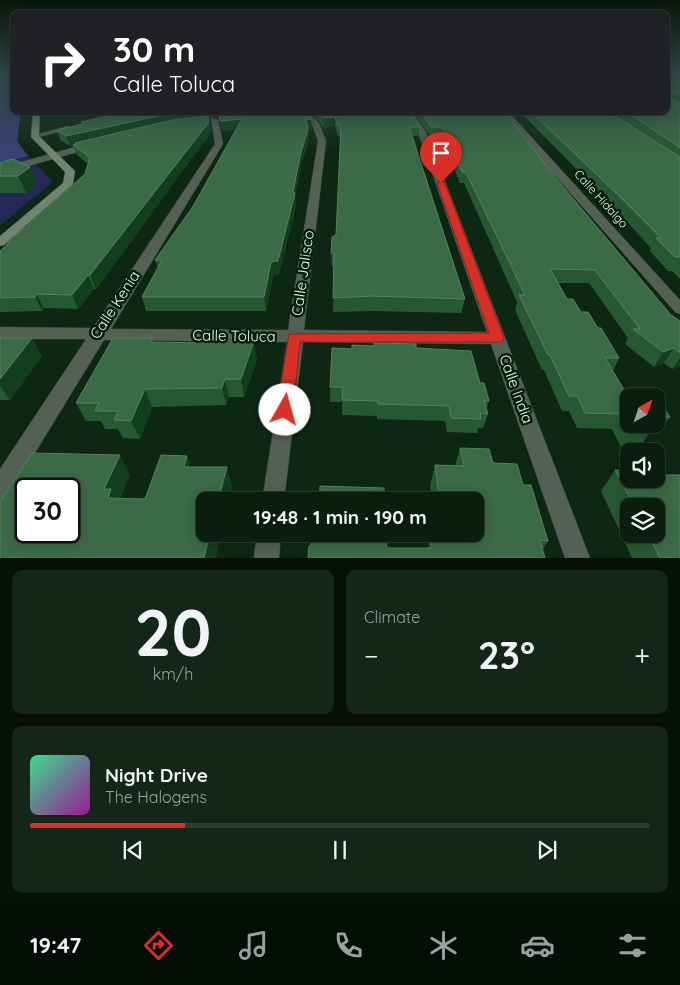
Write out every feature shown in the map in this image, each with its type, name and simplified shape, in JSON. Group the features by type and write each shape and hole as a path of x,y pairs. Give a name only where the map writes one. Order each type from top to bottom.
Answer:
{"main road":[{"path":"0,242 68,184 70,171 35,136 37,115"}],"street":[{"name":"Calle Jalisco","path":"274,492 322,140 315,123 307,115"},
{"name":"Calle India","path":"410,115 422,132 578,558"},
{"name":"Calle Hidalgo","path":"504,115 511,120 680,309"},
{"name":"Calle Kenia","path":"0,489 218,144 215,120"},
{"path":"0,171 52,155 99,144"},
{"name":"Calle Toluca","path":"0,333 498,338"},
{"path":"266,558 268,542"}],"lane":[{"path":"35,136 74,127"}],"shaded area":[{"path":"0,101 10,101 10,115 20,115 17,141 28,156 0,164"},
{"path":"28,156 53,182 0,225 0,164"}],"building":[{"path":"670,101 680,103 680,148 632,115 670,115"},
{"path":"111,115 163,115 66,136 57,130 83,124 81,122"},
{"path":"219,115 308,115 311,119 306,120 308,129 300,156 293,192 295,193 278,261 271,262 264,297 142,297 162,260 155,260 192,208 242,119 220,121"},
{"path":"321,115 411,115 419,127 409,127 465,299 372,296 333,298 334,253 331,253 332,237 336,235 341,126 338,126 335,117 323,118"},
{"path":"423,115 507,115 555,177 671,315 680,321 680,353 674,348 663,352 633,329 640,329 595,270 550,269 567,299 573,299 581,312 588,312 598,328 601,328 619,358 605,358 623,388 620,388 620,414 585,413 577,396 569,396 519,295 525,295 466,172 462,172 445,131 441,127 431,127"},
{"path":"534,115 613,115 680,157 680,257 675,257 656,238 661,238"},
{"path":"208,116 209,122 90,275 72,295 37,294 35,297 0,298 0,251 10,242 6,242 26,227 85,174 90,157 73,145 77,144 75,143 172,120"},
{"path":"13,159 30,167 18,176 0,176 0,163"},
{"path":"212,337 251,338 250,341 254,341 241,379 225,379 222,388 145,389 131,421 114,420 118,411 95,411 99,403 76,403 113,338 153,338 151,342 210,343"},
{"path":"0,338 32,338 0,379"},
{"path":"374,343 416,344 416,348 471,351 480,383 484,383 489,401 484,401 488,414 480,413 481,419 451,418 449,406 378,404 378,401 342,400 343,387 330,387 332,348 352,349 352,345 374,346"},
{"path":"665,410 670,417 665,417"},
{"path":"460,448 489,449 493,463 517,464 523,485 531,485 548,541 540,540 545,558 308,558 311,542 387,542 387,548 432,548 431,542 484,542 484,492 439,492 435,465 464,466"},
{"path":"32,453 120,455 104,489 111,489 108,498 145,499 161,455 187,456 184,467 227,467 220,492 196,492 196,542 208,542 204,558 0,558 0,502 15,479 15,543 80,543 80,478 16,478"},
{"path":"615,470 620,470 620,479"},
{"path":"665,475 680,475 680,558 660,558 652,543 665,543 665,498 630,498 624,488 665,488"},
{"path":"320,486 384,488 384,492 320,492"}],"route":[{"path":"285,410 294,337 498,338 441,183"}]}
